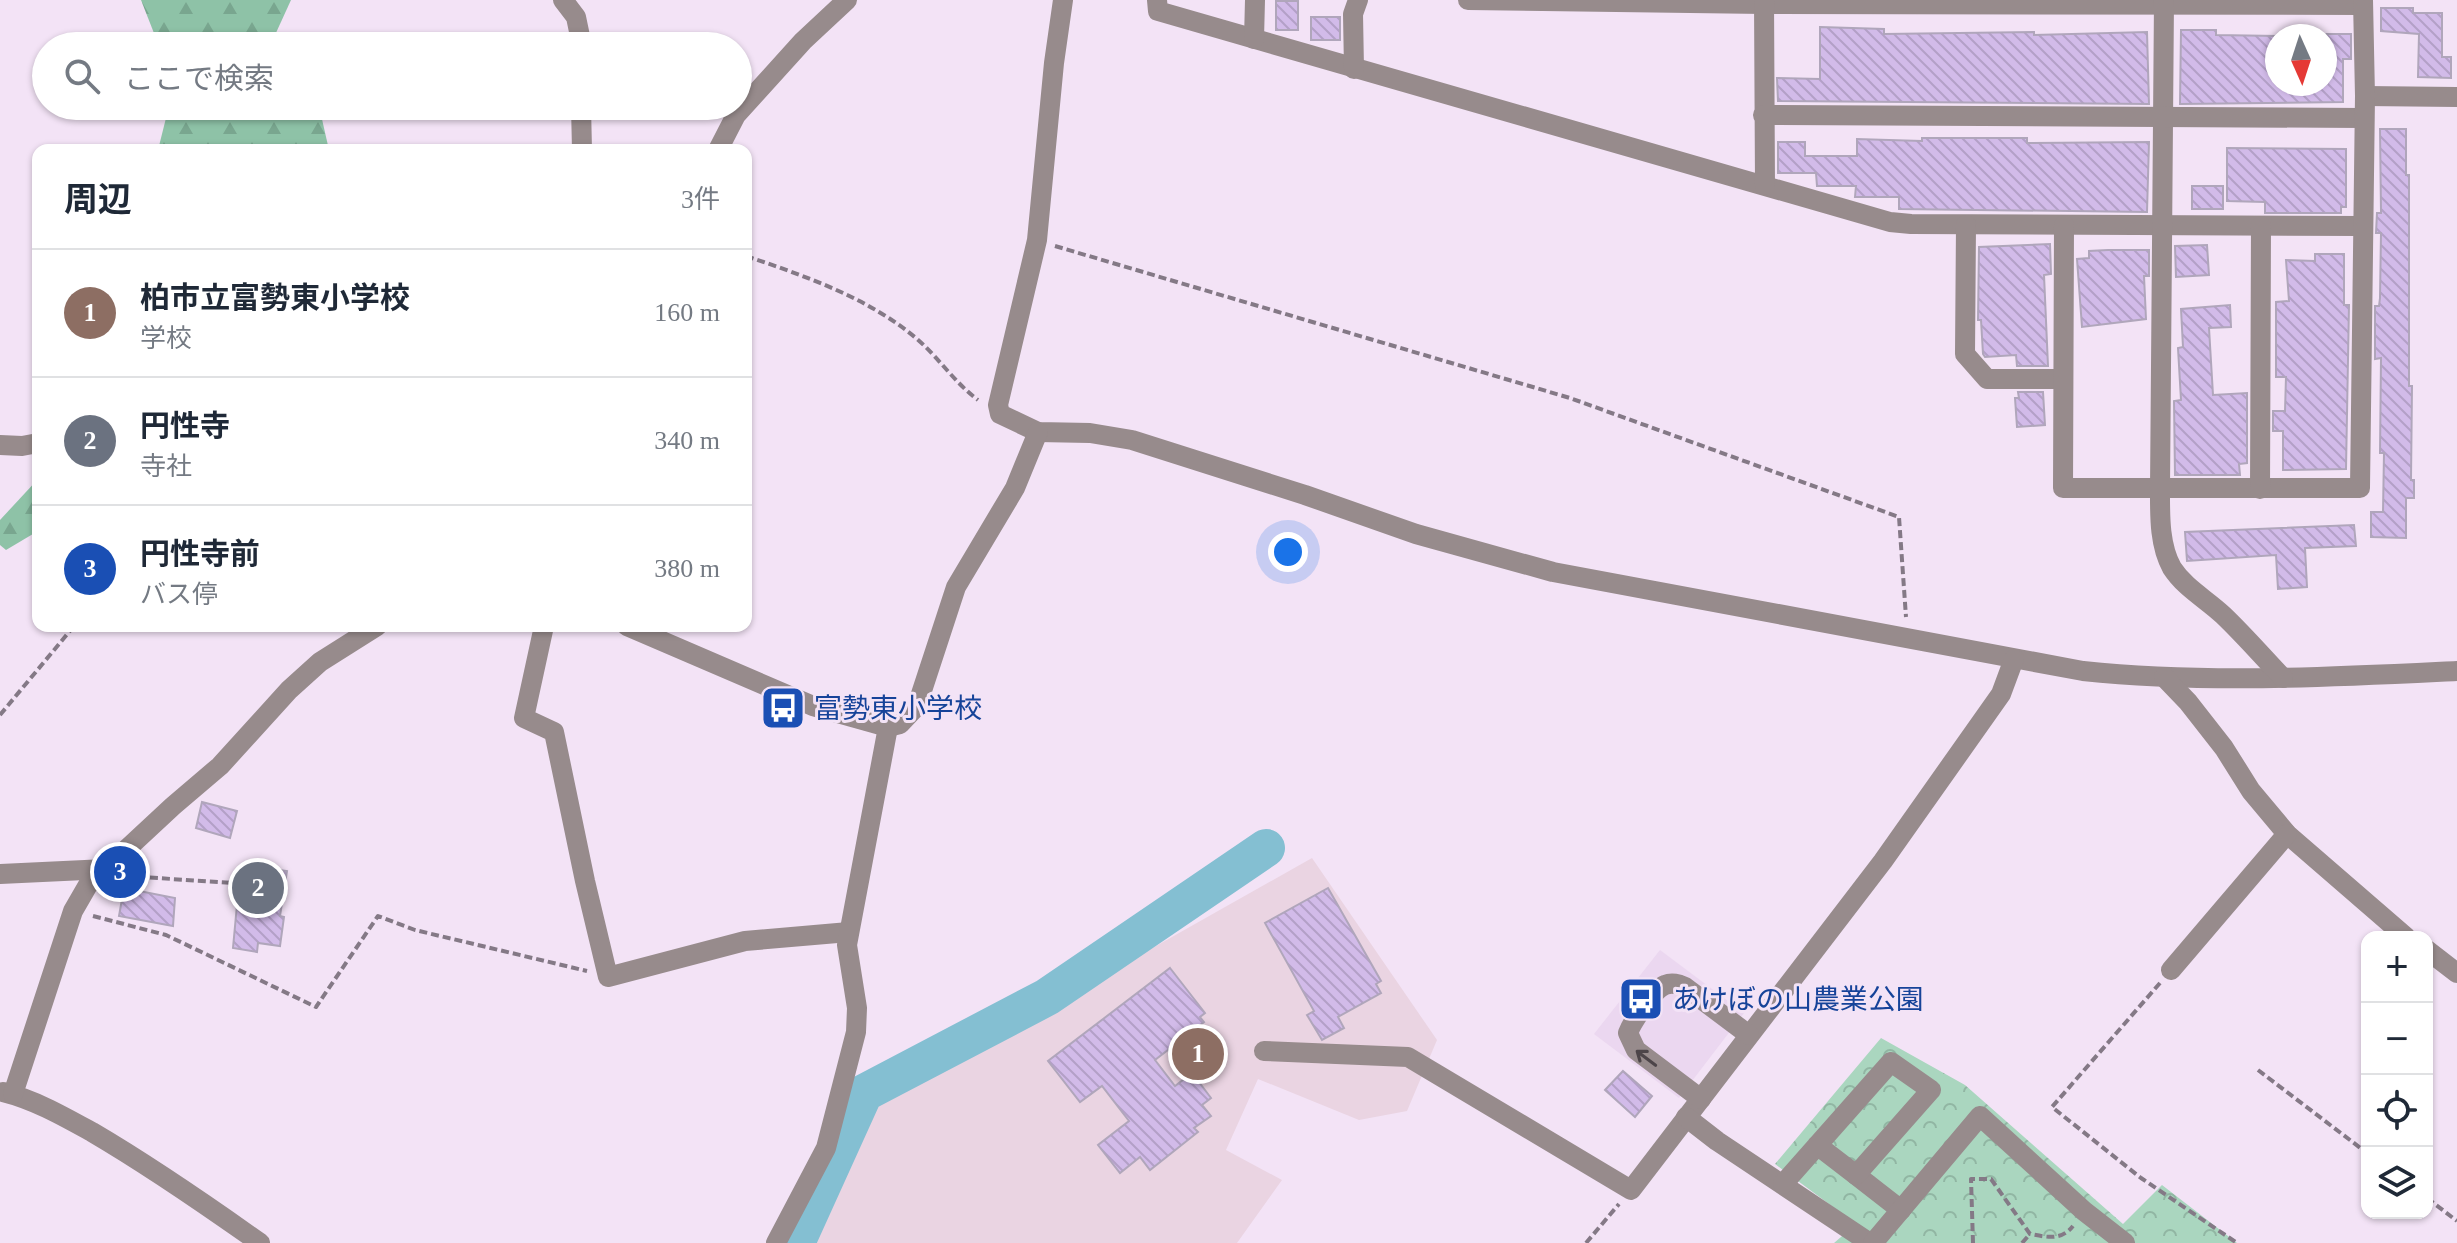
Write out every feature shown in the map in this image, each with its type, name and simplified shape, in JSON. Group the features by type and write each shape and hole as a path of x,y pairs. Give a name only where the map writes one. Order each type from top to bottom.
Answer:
{"street":[{"path":"563,0 576,17 579,32"},
{"path":"752,97 803,41 847,0"},
{"path":"1063,0 1037,240 998,405 1000,414 1038,432 1090,433 1132,440 1416,534 1553,572 2014,659 2083,671 2164,677 2283,678 2457,671"},
{"path":"1157,0 1158,11 1890,222 2362,226"},
{"path":"1254,39 1255,0"},
{"path":"1354,69 1353,14 1358,0"},
{"path":"1468,0 2363,2 2365,96 2360,488 2063,488 2064,225"},
{"path":"1764,2 1765,185"},
{"path":"2164,3 2160,520 2165,551 2173,568 2189,587 2222,614 2283,678"},
{"path":"2365,96 2457,97"},
{"path":"1763,115 2363,118"},
{"path":"581,120 582,144"},
{"path":"721,144 733,120"},
{"path":"1966,225 1965,354 1987,379 2063,379"},
{"path":"2260,489 2261,226"},
{"path":"641,632 813,706 888,727 900,724 917,706 956,587 1015,488 1038,432"},
{"path":"0,445 32,444"},
{"path":"260,1243 131,1155 63,1116 6,1093 73,911 88,885 220,766 289,690 320,662 368,632"},
{"path":"543,632 524,718 554,732 608,977 745,941 849,932"},
{"path":"1264,1051 1408,1057 1631,1190 1934,790 2001,694 2014,659"},
{"path":"2164,677 2188,702 2224,748 2251,791 2287,834 2399,931"},
{"path":"776,1243 826,1148 856,1032 857,1008 847,945 888,727"},
{"path":"2171,970 2287,834"},
{"path":"0,874 103,872"},
{"path":"2433,955 2457,973"},
{"path":"1701,1099 1636,1050 1628,1033 1631,1025 1659,988 1676,984 1685,987 1749,1035"},
{"path":"1783,1184 1891,1062 1931,1090 1856,1175"},
{"path":"1686,1117 1872,1243 1980,1116 2084,1211 2125,1243"},
{"path":"1817,1145 1901,1210"}],"path":[{"path":"1037,240 1570,398 1899,517 1908,639"},
{"path":"752,258 819,282 890,320 929,350 970,394 1000,414"},
{"path":"0,715 69,632"},
{"path":"103,872 233,883"},
{"path":"73,911 166,935 316,1007 378,916 415,930 608,977"},
{"path":"2171,970 2052,1107 2141,1178 2237,1243"},
{"path":"2258,1070 2361,1148"},
{"path":"1973,1243 1971,1179 1991,1179 2030,1234 2054,1238 2066,1234 2084,1211"},
{"path":"1586,1243 1631,1190"},
{"path":"2433,1203 2457,1221"},
{"path":"2022,1243 2030,1234"}],"shaded area":[{"path":"1312,858 1437,1040 1407,1111 1359,1120 1258,1079 1226,1150 1282,1180 1237,1243 803,1243 869,1108"},
{"path":"1660,950 1744,1013 1679,1098 1594,1034"}],"green space":[{"path":"141,0 291,0 276,32 154,32"},
{"path":"166,120 322,120 328,144 160,144"},
{"path":"32,485 32,535 6,550 0,545 0,520"},
{"path":"1881,1038 1965,1085 2123,1224 2162,1185 2237,1243 1834,1243 1856,1224 1775,1164"}],"building":[{"path":"1276,1 1298,1 1298,30 1276,30"},
{"path":"2381,8 2413,8 2413,13 2442,13 2442,57 2451,57 2451,78 2418,77 2419,34 2381,31"},
{"path":"1311,17 1340,17 1340,40 1311,40"},
{"path":"1820,27 1884,29 1884,34 2147,32 2149,104 1778,101 1777,78 1820,79"},
{"path":"2181,30 2216,30 2216,35 2265,36 2265,96 2337,96 2337,34 2351,34 2351,59 2343,59 2343,102 2180,104"},
{"path":"2380,129 2406,129 2406,175 2409,175 2409,386 2412,386 2411,480 2414,480 2414,498 2406,498 2406,538 2371,537 2371,512 2383,512 2381,358 2375,359 2375,306 2379,306 2380,298 2381,233 2376,233 2377,213 2381,213"},
{"path":"1922,138 2027,138 2027,143 2149,142 2147,212 1899,209 1899,197 1855,197 1856,186 1817,186 1816,173 1778,173 1778,142 1805,142 1805,156 1857,156 1857,139 1922,141"},
{"path":"2227,148 2346,149 2346,207 2341,207 2341,213 2265,213 2265,202 2227,201"},
{"path":"2192,186 2223,186 2223,209 2192,209"},
{"path":"2050,244 2051,274 2044,275 2048,366 2017,366 2016,355 1985,357 1981,320 1978,320 1979,247"},
{"path":"2207,245 2209,275 2176,277 2175,246"},
{"path":"2149,250 2149,276 2144,276 2146,319 2082,327 2077,259 2089,258 2089,251"},
{"path":"2315,254 2344,254 2344,305 2349,305 2346,469 2283,470 2283,431 2273,431 2273,411 2285,411 2286,377 2276,377 2276,302 2289,301 2286,260 2315,261"},
{"path":"2230,305 2231,327 2209,328 2213,395 2247,393 2247,463 2239,464 2240,475 2175,475 2174,401 2181,400 2178,348 2183,347 2181,309"},
{"path":"2018,392 2043,392 2045,425 2017,427 2015,398 2019,398"},
{"path":"2354,525 2356,546 2305,548 2307,587 2278,589 2276,555 2187,561 2185,532"},
{"path":"202,802 237,811 230,838 196,828"},
{"path":"245,865 287,871 280,916 284,917 280,946 258,943 257,952 233,948 238,894 232,893 234,875 243,876"},
{"path":"124,888 175,898 173,926 119,916"},
{"path":"1328,888 1381,981 1376,984 1381,993 1338,1017 1344,1028 1322,1040 1307,1015 1314,1011 1265,923"},
{"path":"1170,968 1205,1013 1200,1017 1204,1022 1155,1060 1175,1086 1192,1073 1211,1098 1202,1105 1211,1116 1194,1128 1198,1132 1150,1170 1140,1157 1120,1173 1098,1145 1129,1121 1102,1086 1080,1102 1048,1061"},
{"path":"1623,1071 1652,1096 1635,1117 1605,1090"}],"waterway":[{"path":"796,1243 864,1093 1047,997 1266,848"}],"place":[{"name":"富勢東小学校","path":"783,708"},
{"name":"円性寺前","path":"120,872"},
{"name":"円性寺","path":"258,888"},
{"name":"あけぼの山農業公園","path":"1641,999"},
{"name":"柏市立富勢東小学校","path":"1198,1054"}]}
